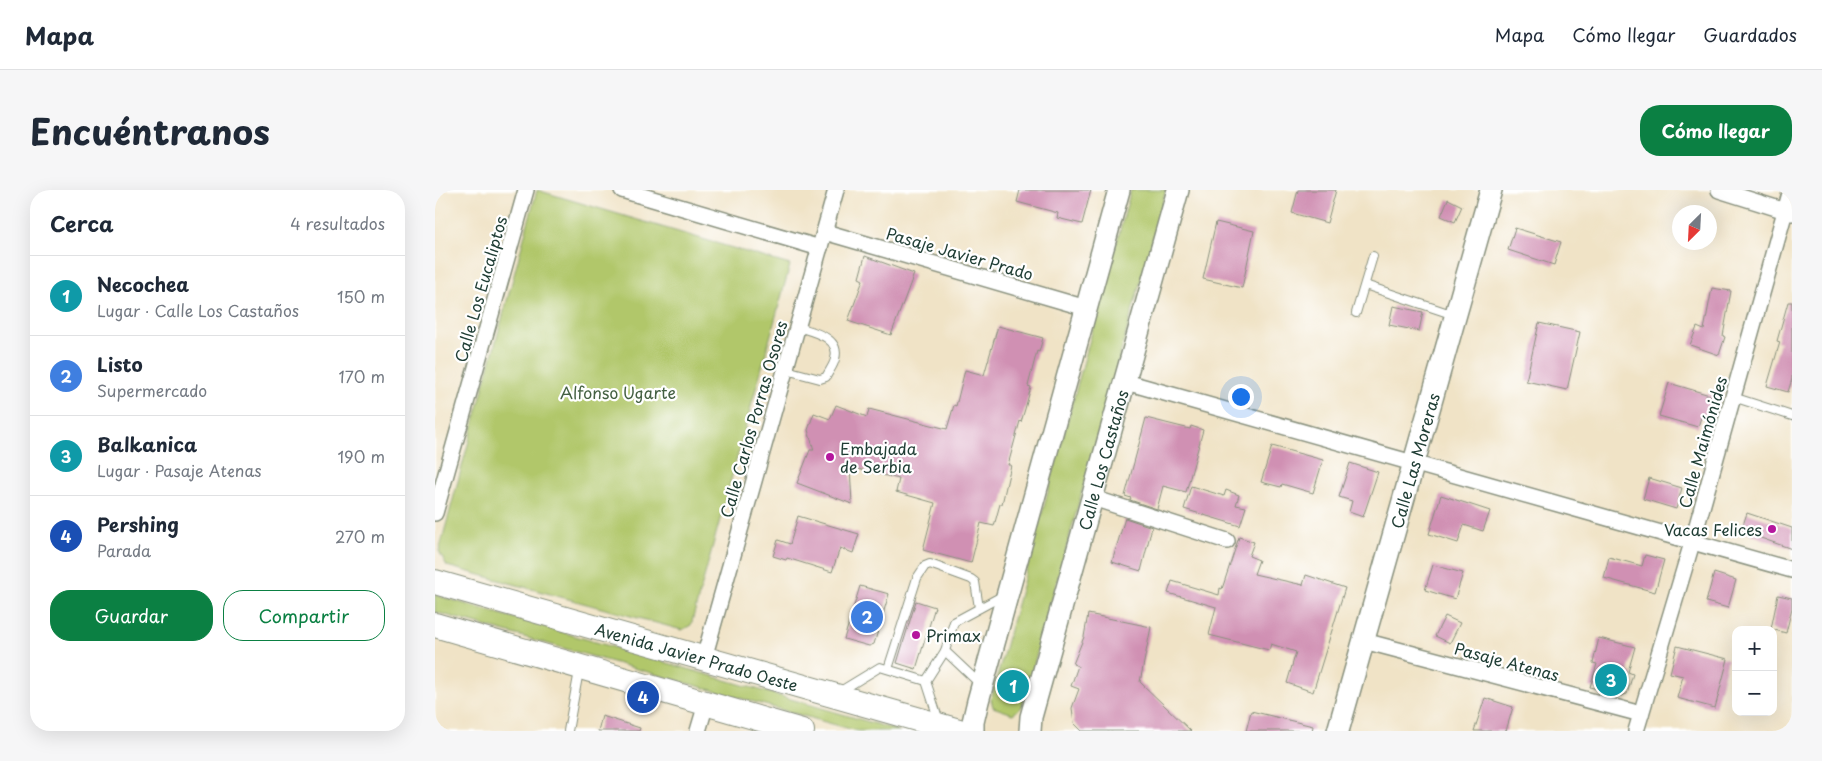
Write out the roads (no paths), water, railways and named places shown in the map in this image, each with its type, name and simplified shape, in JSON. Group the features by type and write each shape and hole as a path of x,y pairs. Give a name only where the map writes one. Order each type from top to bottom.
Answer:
{"main road":[{"name":"Avenida Javier Prado Oeste","path":"435,582 950,728"},
{"path":"435,625 801,731"}],"street":[{"name":"Calle Los Eucaliptos","path":"435,513 526,190"},
{"path":"622,190 820,248"},
{"name":"Calle Carlos Porras Osores","path":"704,658 836,190"},
{"path":"973,731 973,722 1007,592 1119,190"},
{"name":"Calle Los Castaños","path":"1030,731 1031,717 1178,190"},
{"name":"Calle Las Moreras","path":"1338,731 1491,190"},
{"path":"1719,190 1788,212"},
{"name":"Calle Maimónides","path":"1636,731 1788,212 1791,190"},
{"name":"Pasaje Javier Prado","path":"825,232 1086,308"},
{"path":"1126,382 1413,465 1792,570"},
{"path":"1093,498 1227,541"},
{"name":"Pasaje Atenas","path":"1364,642 1641,714"},
{"path":"699,731 706,704"}],"lane":[{"path":"1356,313 1373,256"},
{"path":"1365,285 1455,315"},
{"path":"785,370 820,379 826,377 836,358 833,343 828,338 798,327"},
{"path":"1733,397 1792,416"},
{"path":"888,670 917,578 925,566 930,564 971,578 975,582 979,608"},
{"path":"926,681 945,651 954,622 1007,592"},
{"path":"945,651 982,686"},
{"path":"568,731 580,666"},
{"path":"834,695 880,667 926,681 950,728"}],"place":[{"name":"Embajada de Serbia","path":"830,457"},
{"name":"Vacas Felices","path":"1772,529"},
{"name":"Listo","path":"867,617"},
{"name":"Primax","path":"916,635"},
{"name":"Balkanica","path":"1611,680"},
{"name":"Necochea","path":"1013,686"},
{"name":"Pershing","path":"643,697"}],"park label":[{"name":"Alfonso Ugarte","path":"618,392"}]}
